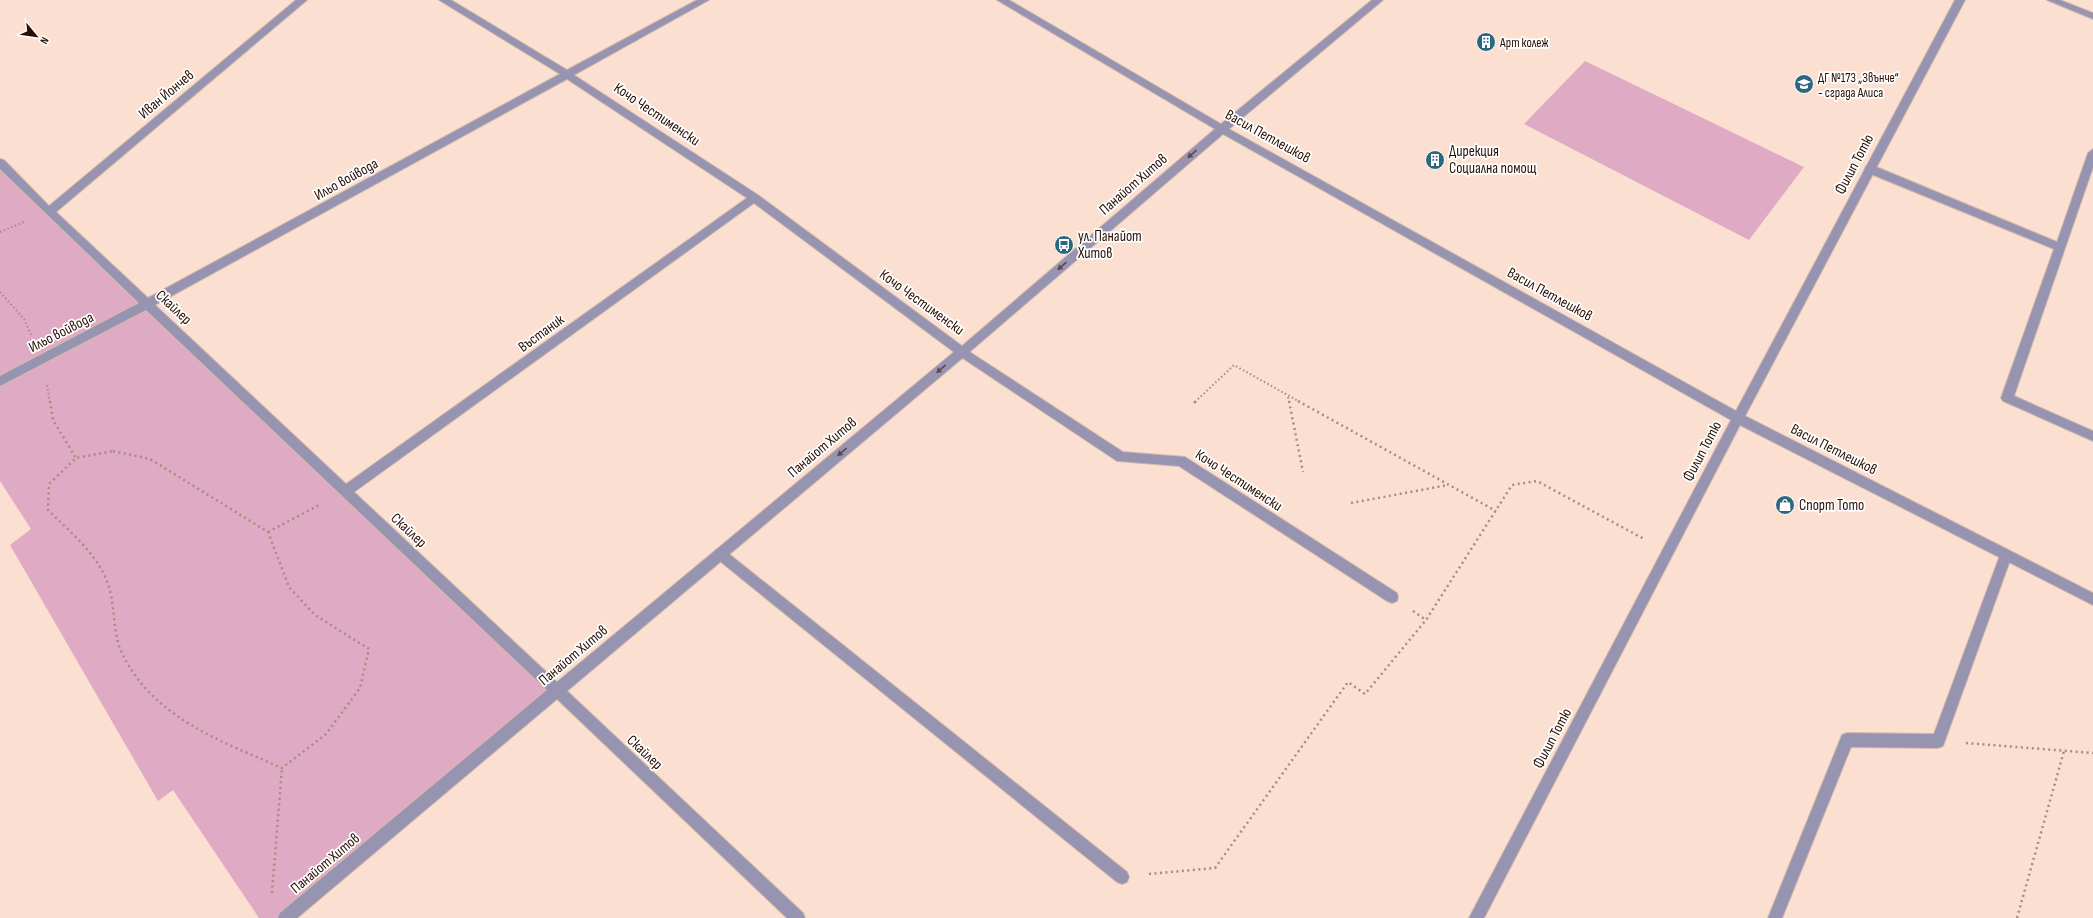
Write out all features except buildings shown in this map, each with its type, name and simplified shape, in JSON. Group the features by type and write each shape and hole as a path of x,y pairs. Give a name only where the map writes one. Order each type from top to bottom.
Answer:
{"street":[{"name":"Иван Йончев","path":"49,212 302,0"},
{"name":"Кочо Честименски","path":"444,0 568,75 754,198 962,352 1121,457 1181,461 1392,597"},
{"name":"Ильо войвода","path":"0,381 148,304 704,0"},
{"name":"Васил Петлешков","path":"1002,0 1222,129 1738,418 2006,556 2093,599"},
{"name":"Панайот Хитов","path":"285,918 962,352 1222,129 1378,0"},
{"name":"Филип Тотю","path":"1476,918 1667,552 1960,0"},
{"path":"2052,0 2093,16"},
{"path":"2093,153 2007,398 2093,436"},
{"name":"Скайлер","path":"0,163 49,212 798,918"},
{"path":"1870,169 2059,247"},
{"name":"Въстаник","path":"346,492 754,198"},
{"path":"720,554 1122,877"},
{"path":"1775,918 1847,740 1938,741 2006,556"}],"path":[{"path":"1194,402 1234,365 1496,511"},
{"path":"1288,396 1303,472"},
{"path":"272,894 282,768 326,734 360,688 369,648 315,615 289,587 268,532 150,459 113,451 76,458 49,484 48,510 89,550 109,587 122,652 148,693 194,729 282,768"},
{"path":"1122,877 1215,868 1348,682 1365,694 1426,620 1512,485 1537,481 1667,552"},
{"path":"1351,503 1448,485"},
{"path":"268,532 346,492"},
{"path":"1938,741 2093,753"},
{"path":"2017,918 2064,751"}],"shaded area":[{"path":"1585,61 1804,167 1749,240 1524,124"},
{"path":"0,163 556,690 285,918 259,918 173,790 158,801 10,545 31,529 0,481"}],"place":[{"name":"Арт колеж","path":"1486,42"},
{"name":"ДГ №173 „Звънче“ - сграда Алиса","path":"1804,84"},
{"name":"Дирекция Социална помощ","path":"1435,160"},
{"name":"ул. Панайот Хитов","path":"1064,245"},
{"name":"Спорт Тото","path":"1785,505"}]}
